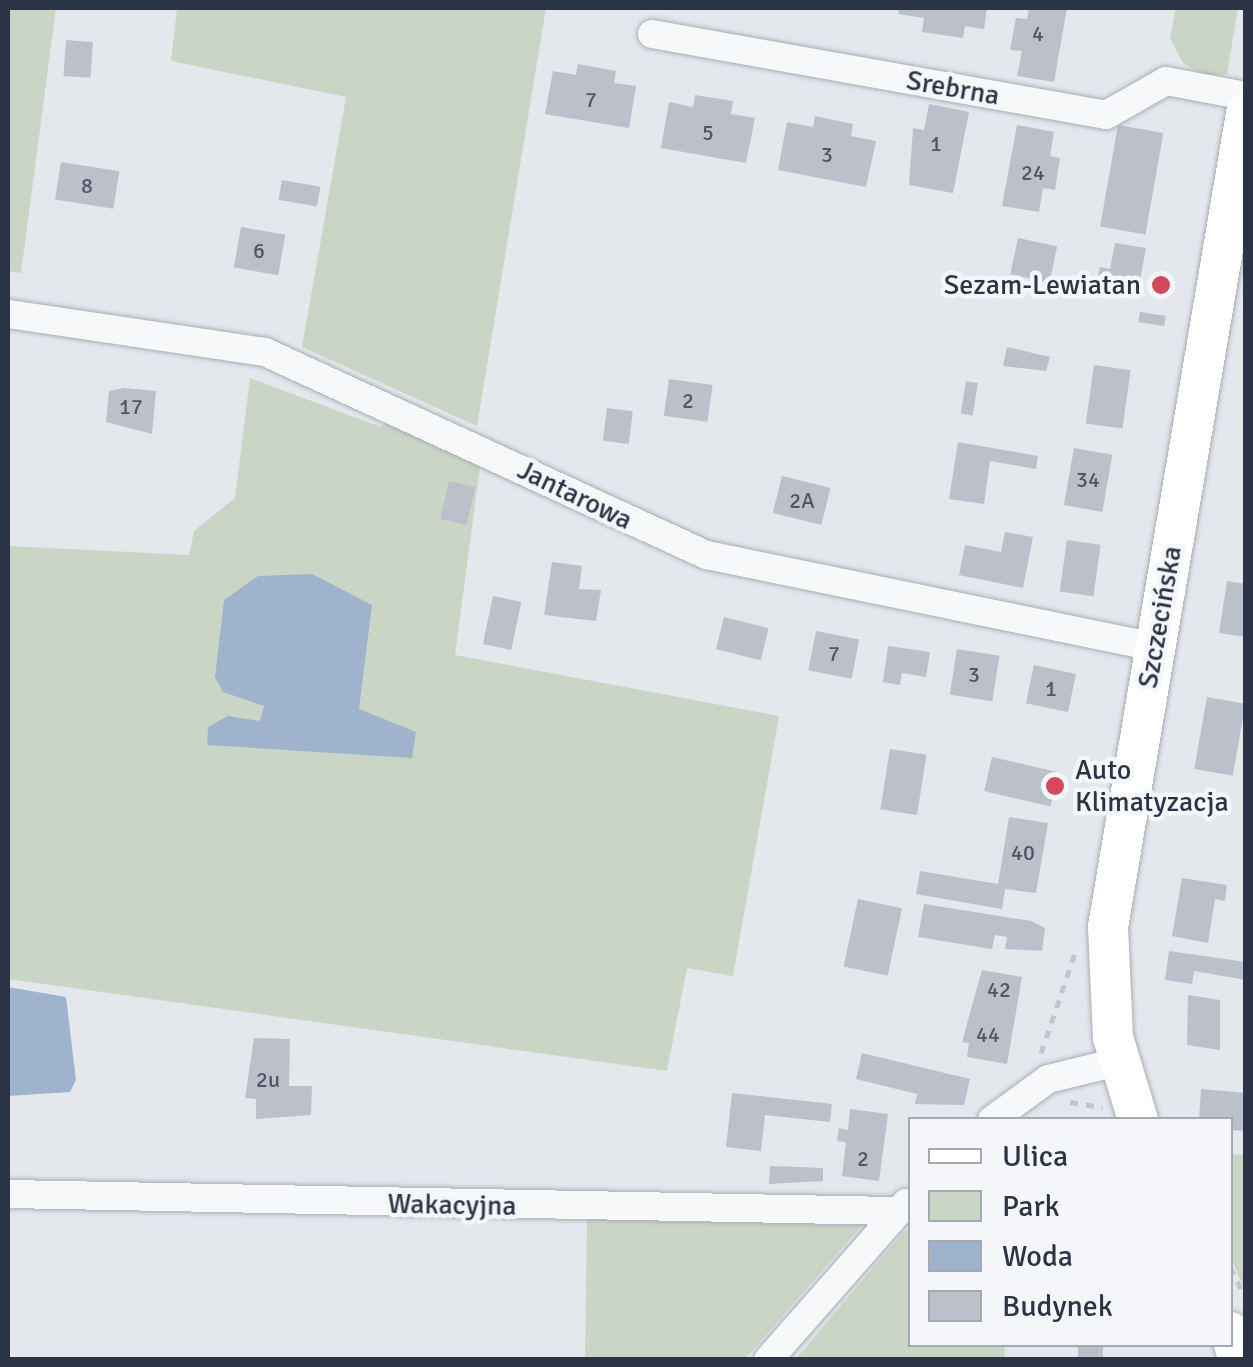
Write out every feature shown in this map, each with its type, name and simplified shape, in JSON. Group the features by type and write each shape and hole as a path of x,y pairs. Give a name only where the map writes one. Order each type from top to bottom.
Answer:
{"street":[{"name":"Srebrna","path":"652,34 1106,116 1166,81 1246,96"},
{"name":"Szczecińska","path":"1137,1117 1118,1062 1108,927 1246,114"},
{"name":"Jantarowa","path":"8,314 265,352 707,555 1155,648"},
{"path":"996,1117 1035,1085 1118,1062"},
{"name":"Wakacyjna","path":"8,1194 904,1205"},
{"path":"768,1360 904,1205"}],"path":[{"path":"1233,1274 1246,1298"}],"green space":[{"path":"8,8 56,8 21,273 8,271"},
{"path":"177,8 546,8 477,426 302,347 346,97 171,61"},
{"path":"1176,8 1238,8 1227,74 1204,75 1183,63 1170,39"},
{"path":"250,378 381,427 398,416 481,459 455,655 779,716 733,976 687,968 667,1071 8,979 8,546 189,555 194,531 235,498"},
{"path":"1233,1154 1245,1155 1245,1290 1233,1263"},
{"path":"587,1217 869,1217 745,1359 585,1360"},
{"path":"904,1231 908,1232 908,1347 1004,1347 1005,1359 796,1359"}],"water":[{"path":"312,574 372,605 359,709 416,732 412,758 207,745 208,727 228,716 260,721 264,706 223,692 215,677 224,600 258,576"},
{"path":"8,987 66,997 76,1080 70,1092 8,1096"}],"building":[{"path":"899,8 987,8 984,29 965,26 963,38 922,32 924,18 898,14"},
{"path":"1029,8 1067,8 1054,82 1017,76 1022,51 1010,50 1016,18 1027,19"},
{"path":"66,40 93,42 90,78 63,76"},
{"path":"578,64 616,71 614,83 636,86 629,128 545,114 553,71 576,75"},
{"path":"695,95 733,101 731,114 755,118 746,163 661,148 669,102 693,107"},
{"path":"929,104 969,112 953,193 909,185 913,128 924,130"},
{"path":"815,116 853,124 851,136 876,141 866,187 778,170 787,122 813,127"},
{"path":"1017,125 1054,132 1050,156 1060,158 1055,190 1043,188 1039,212 1002,206"},
{"path":"1118,125 1163,133 1145,234 1100,226"},
{"path":"61,162 119,171 113,209 55,200"},
{"path":"282,180 320,187 317,206 279,200"},
{"path":"241,227 285,235 278,275 234,267"},
{"path":"1018,238 1057,246 1049,283 1010,274"},
{"path":"1115,243 1146,248 1137,297 1106,292 1107,283 1097,281 1100,267 1110,269"},
{"path":"1140,312 1166,316 1164,326 1138,322"},
{"path":"1007,347 1050,357 1046,371 1003,366"},
{"path":"1094,365 1131,370 1122,429 1086,423"},
{"path":"669,379 713,385 707,422 664,416"},
{"path":"966,381 978,383 973,415 961,414"},
{"path":"109,391 156,391 152,434 106,422"},
{"path":"607,408 633,411 629,444 603,441"},
{"path":"958,442 1038,456 1036,469 990,461 984,504 949,499"},
{"path":"1074,448 1112,455 1102,512 1064,505"},
{"path":"782,476 831,488 821,525 773,513"},
{"path":"449,481 475,487 467,525 440,519"},
{"path":"1005,532 1033,537 1023,588 959,575 965,545 1001,552"},
{"path":"1067,540 1101,545 1093,596 1060,591"},
{"path":"552,562 582,566 579,589 601,590 596,621 544,615"},
{"path":"1227,581 1246,584 1246,637 1219,633"},
{"path":"493,596 521,602 511,650 483,644"},
{"path":"724,617 769,628 761,660 716,649"},
{"path":"816,631 859,639 852,679 808,670"},
{"path":"888,646 930,652 926,677 902,673 900,685 883,682"},
{"path":"957,649 999,656 992,701 950,694"},
{"path":"1034,665 1076,674 1068,712 1026,703"},
{"path":"1207,697 1245,704 1233,776 1194,769"},
{"path":"890,749 927,755 917,815 880,809"},
{"path":"992,757 1058,772 1050,806 984,791"},
{"path":"1009,817 1048,823 1036,893 1005,889 1002,909 916,894 920,871 998,884"},
{"path":"1182,878 1227,885 1225,901 1215,899 1208,943 1172,936"},
{"path":"858,899 902,908 888,976 844,966"},
{"path":"924,904 1031,921 1045,928 1042,951 1005,949 1007,937 995,935 992,949 918,937"},
{"path":"1169,951 1246,962 1246,980 1194,971 1192,984 1165,980"},
{"path":"982,970 1022,977 1007,1064 967,1057 969,1043 962,1042"},
{"path":"1188,995 1220,1000 1220,1050 1187,1045"},
{"path":"254,1038 290,1039 289,1086 312,1086 311,1115 256,1119 256,1099 245,1098"},
{"path":"862,1053 970,1079 964,1105 915,1104 917,1094 856,1079"},
{"path":"1201,1089 1246,1093 1246,1131 1233,1130 1233,1117 1199,1117"},
{"path":"732,1093 832,1104 830,1122 765,1115 761,1151 726,1147"},
{"path":"850,1109 888,1114 879,1181 842,1176 846,1142 837,1141 839,1128 848,1130"},
{"path":"770,1166 823,1168 823,1181 769,1184"},
{"path":"1078,1347 1103,1347 1103,1360 1078,1360"}],"place":[{"name":"Sezam-Lewiatan","path":"1161,285"},
{"name":"Auto Klimatyzacja","path":"1055,786"}]}
